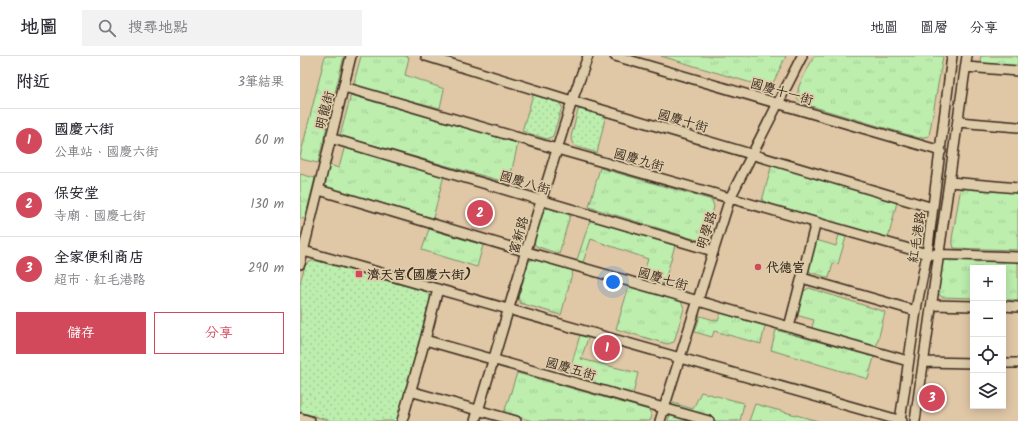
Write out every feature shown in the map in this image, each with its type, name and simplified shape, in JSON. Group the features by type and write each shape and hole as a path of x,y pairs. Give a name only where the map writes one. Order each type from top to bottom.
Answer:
{"street":[{"name":"明龍街","path":"300,264 302,250 319,190 330,138 351,56"},
{"name":"國慶十街","path":"426,56 933,208"},
{"name":"富新路","path":"475,421 557,149 588,56"},
{"name":"國慶十一街","path":"615,56 941,151"},
{"name":"明學路","path":"660,421 730,198 802,56"},
{"name":"紅毛港路","path":"900,421 916,311 927,254 952,56"},
{"name":"紅毛港路","path":"915,421 967,56"},
{"path":"966,67 1018,71"},
{"name":"國慶九街","path":"344,87 927,254 1018,257"},
{"path":"958,122 1018,127"},
{"name":"國慶八街","path":"330,138 713,251"},
{"path":"950,182 1018,188"},
{"name":"國慶七街","path":"319,190 527,252 908,361"},
{"path":"789,327 816,222"},
{"path":"302,250 900,421"},
{"path":"802,278 916,311"},
{"path":"402,421 438,289"},
{"path":"932,305 970,306"},
{"path":"1006,306 1018,307"},
{"name":"國慶五街","path":"425,340 709,421"},
{"path":"924,362 970,363"},
{"path":"1006,363 1018,363"},
{"path":"410,391 516,421"},
{"path":"300,418 310,421"}],"green space":[{"path":"325,56 344,56 318,163 300,159 300,157"},
{"path":"361,56 409,57 405,75 444,89 440,108 353,86"},
{"path":"661,56 786,56 772,85 765,87"},
{"path":"814,56 943,56 929,136 919,138 804,104 797,98 799,86"},
{"path":"981,56 1018,56 1018,66 984,64 980,60"},
{"path":"351,95 518,143 509,183 340,136"},
{"path":"533,95 558,101 562,107 553,136 547,139 522,131"},
{"path":"585,108 606,114 597,153 575,146 571,137 578,110"},
{"path":"345,145 444,175 433,218 326,187 323,183 326,164 339,168"},
{"path":"772,164 897,202 888,239 762,201"},
{"path":"600,168 712,200 714,207 704,237 697,240 589,207"},
{"path":"300,174 315,178 305,219 300,218"},
{"path":"961,187 1018,192 1018,250 954,248 952,239"},
{"path":"548,208 570,215 559,254 536,246 533,241 541,211"},
{"path":"590,220 675,245 664,284 642,278 648,259 591,239 583,262 577,260"},
{"path":"429,229 483,245 477,267 422,250"},
{"path":"839,235 846,237 838,264 833,263 829,278 810,272 806,267 816,240 836,246"},
{"path":"537,258 573,270 561,315 520,303 518,297 529,261"},
{"path":"948,258 1018,261 1018,300 1006,300 1006,265 970,265 970,298 942,297 937,292 941,262"},
{"path":"314,260 427,292 432,299 397,421 331,421 300,412 300,283 305,265"},
{"path":"629,286 681,301 684,308 674,342 667,344 616,329"},
{"path":"809,288 885,312 876,348 811,331 814,320 796,315 804,291"},
{"path":"721,313 765,326 761,344 714,331 712,337 695,332 700,316 718,321"},
{"path":"776,330 874,357 868,379 771,350"},
{"path":"580,335 588,338 581,359 638,373 633,394 568,377"},
{"path":"517,373 649,410 652,416 650,421 533,421 504,413"},
{"path":"701,392 744,403 740,421 668,421 673,403 693,409"},
{"path":"755,404 818,421 749,421"}],"place":[{"name":"保安堂","path":"480,213"},
{"name":"代德宮","path":"758,267"},
{"name":"濟天宮(國慶六街)","path":"359,274"},
{"name":"國慶六街","path":"607,348"},
{"name":"全家便利商店","path":"932,398"}]}
